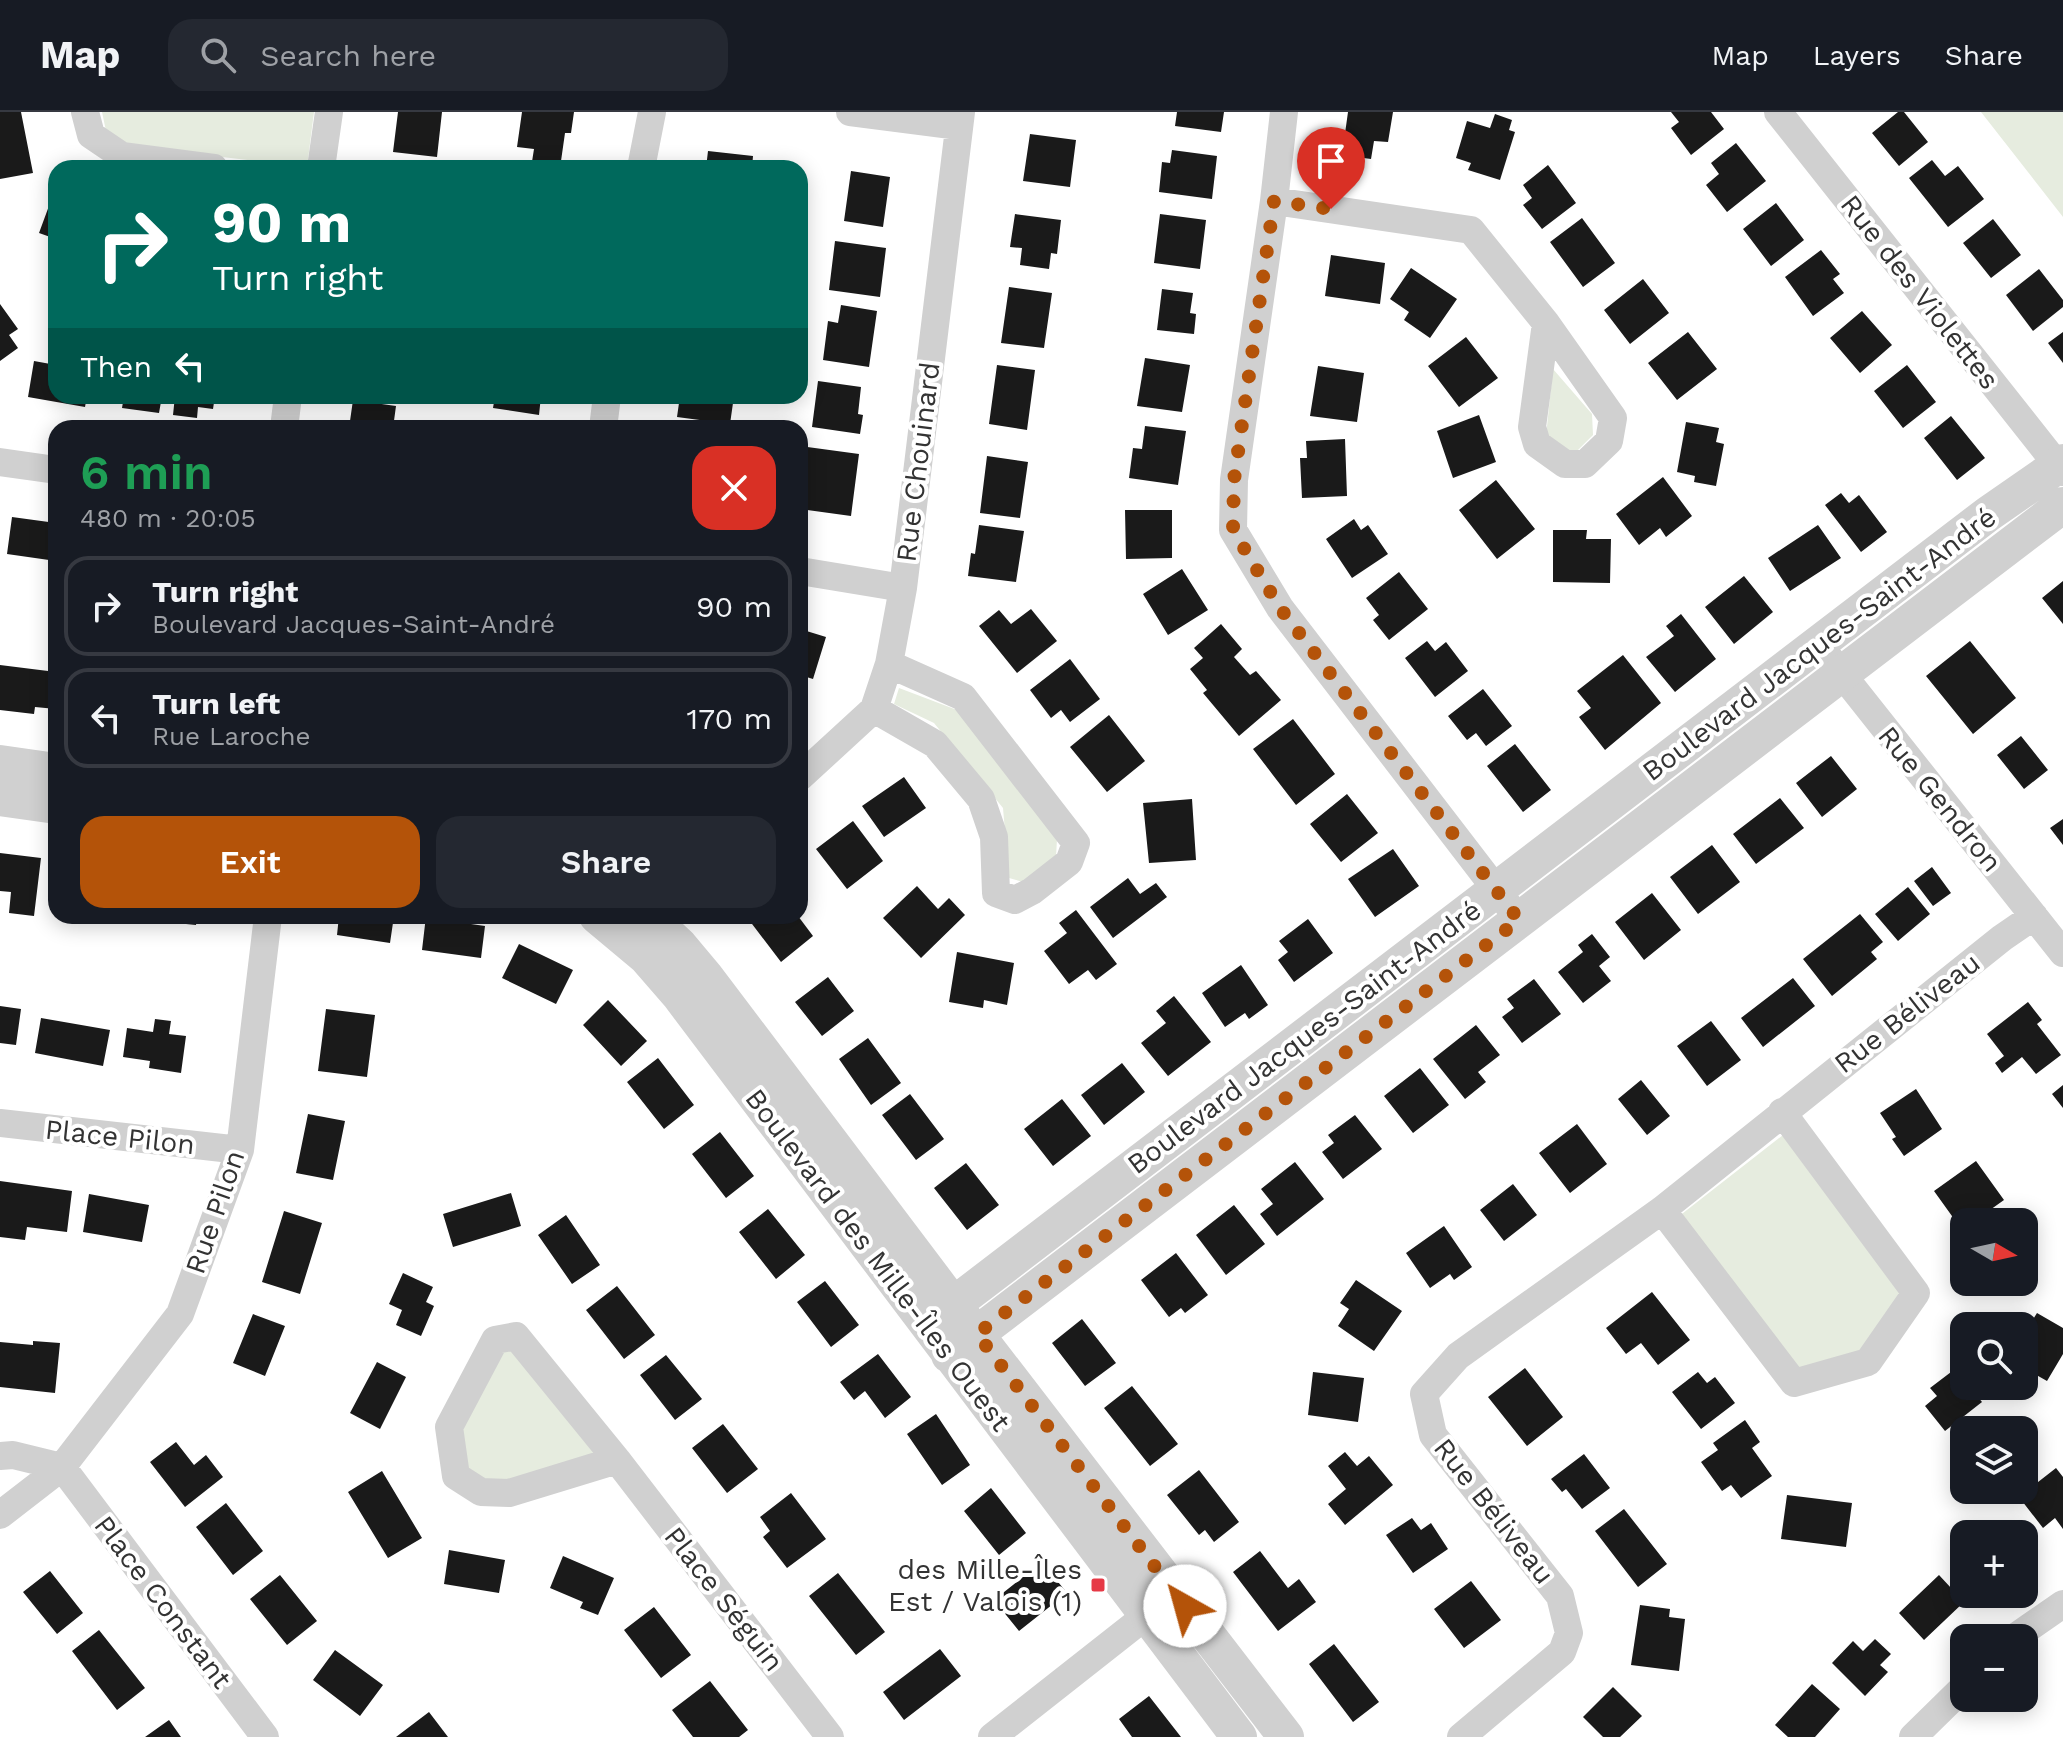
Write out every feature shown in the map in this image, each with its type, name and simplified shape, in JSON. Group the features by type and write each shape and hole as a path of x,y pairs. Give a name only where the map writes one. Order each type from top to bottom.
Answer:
{"street":[{"path":"85,112 91,135 122,156 153,160"},
{"path":"322,160 329,112"},
{"path":"643,160 652,112"},
{"path":"850,112 960,119"},
{"path":"1284,112 1234,480 1233,530 1280,608 1519,920"},
{"name":"Rue des Violettes","path":"1778,112 2061,466"},
{"name":"Rue Chouinard","path":"808,770 874,709 889,664 903,588 960,119"},
{"path":"1274,201 1471,230 1546,323"},
{"path":"0,462 48,469"},
{"name":"Boulevard Jacques-Saint-André","path":"941,1314 2013,495 2061,466"},
{"name":"Boulevard Jacques-Saint-André","path":"963,1344 2063,505"},
{"path":"808,572 903,588"},
{"name":"Rue Gendron","path":"1818,644 2063,953"},
{"path":"874,709 935,744 981,799 994,837 996,893 1015,900 1032,891 1069,862 1076,843 963,697 889,664"},
{"path":"0,763 48,770"},
{"path":"0,798 48,805"},
{"name":"Rue Béliveau","path":"1461,1737 1562,1652 1569,1633 1560,1596 1433,1435 1424,1394 1458,1356 1662,1210 2002,938 2034,916"},
{"name":"Rue Pilon","path":"0,1515 62,1467 180,1314 240,1150 267,924"},
{"name":"Boulevard des Mille-Îles Ouest","path":"645,924 679,995 941,1314 1145,1615 1239,1737"},
{"path":"1662,1210 1794,1383 1868,1362 1916,1293 1782,1112"},
{"name":"Place Pilon","path":"0,1123 240,1150"},
{"name":"Place Séguin","path":"617,1460 509,1493 481,1492 456,1476 449,1427 495,1340 516,1336 617,1460 830,1737"},
{"name":"Boulevard des Mille-Îles Ouest","path":"963,1344 1175,1594 1286,1737"},
{"path":"0,1456 13,1455 62,1467"},
{"name":"Place Constant","path":"62,1467 265,1737"},
{"path":"992,1737 1175,1594"},
{"path":"2034,1624 2063,1604"},
{"path":"1913,1737 1950,1701"}],"shaded area":[{"path":"102,112 314,112 308,160 248,160 130,146 106,131"},
{"path":"1981,112 2063,112 2063,217"},
{"path":"1553,369 1592,414 1593,435 1576,452 1561,449 1546,436"},
{"path":"899,688 957,710 1057,839 1056,857 1023,882 1009,878 1003,808 934,723 894,704"},
{"path":"1783,1135 1903,1292 1861,1354 1798,1371 1678,1217"},
{"path":"514,1347 598,1452 504,1486 464,1475 456,1427 498,1352"}],"building":[{"path":"0,112 21,112 33,173 0,179"},
{"path":"398,112 442,112 437,157 393,152"},
{"path":"522,112 574,112 571,133 565,133 561,160 532,160 534,149 517,147"},
{"path":"1177,112 1224,112 1221,132 1175,126"},
{"path":"1348,112 1393,112 1388,142 1374,141 1371,159 1342,155"},
{"path":"1671,112 1711,112 1724,129 1691,155 1671,128 1679,122"},
{"path":"1898,112 1904,112 1928,142 1899,166 1872,133"},
{"path":"1495,114 1512,120 1509,130 1515,132 1500,180 1468,170 1471,163 1456,158 1467,121 1490,128"},
{"path":"1030,134 1076,140 1070,187 1023,181"},
{"path":"1736,143 1766,181 1727,212 1706,185 1719,174 1711,163"},
{"path":"1172,150 1217,156 1212,199 1159,192 1162,162 1170,163"},
{"path":"708,151 753,156 753,160 707,160"},
{"path":"1932,160 1945,176 1958,166 1984,199 1948,227 1909,178"},
{"path":"1548,165 1576,203 1542,229 1523,205 1532,198 1523,185"},
{"path":"851,171 890,177 883,227 844,221"},
{"path":"1776,203 1804,240 1771,266 1743,229"},
{"path":"48,209 48,236 39,233"},
{"path":"1015,214 1061,220 1057,254 1051,253 1049,269 1020,265 1022,248 1010,247"},
{"path":"1160,214 1206,220 1200,269 1154,263"},
{"path":"1582,218 1615,263 1583,287 1550,242"},
{"path":"1993,219 2021,255 1991,278 1963,243"},
{"path":"835,241 886,248 880,297 829,290"},
{"path":"1821,250 1840,274 1833,279 1844,293 1813,316 1785,277"},
{"path":"1331,255 1385,263 1380,304 1325,296"},
{"path":"1411,268 1457,299 1430,338 1404,320 1409,312 1390,299"},
{"path":"2039,269 2063,300 2063,307 2033,331 2006,295"},
{"path":"1643,279 1669,313 1630,344 1604,310"},
{"path":"1009,287 1052,293 1044,348 1001,343"},
{"path":"1162,289 1193,293 1190,313 1196,314 1194,334 1157,330"},
{"path":"0,304 18,329 9,335 18,348 0,361"},
{"path":"841,305 877,311 869,367 823,360 828,321 838,323"},
{"path":"1862,311 1892,345 1860,373 1830,338"},
{"path":"1688,332 1717,369 1677,400 1648,363"},
{"path":"2063,332 2063,363 2048,343"},
{"path":"1466,337 1498,378 1459,407 1428,366"},
{"path":"1145,358 1190,365 1182,412 1137,406"},
{"path":"34,361 48,364 48,401 28,397"},
{"path":"997,365 1035,370 1027,430 989,424"},
{"path":"1907,365 1936,402 1903,428 1874,391"},
{"path":"1318,366 1364,373 1357,422 1310,416"},
{"path":"818,381 861,387 858,414 863,415 860,434 812,427"},
{"path":"123,404 161,404 159,413 122,408"},
{"path":"174,404 214,404 213,409 198,407 197,418 173,415"},
{"path":"352,404 396,406 394,420 350,420"},
{"path":"494,404 540,404 539,415 493,408"},
{"path":"679,404 733,404 731,420 677,417"},
{"path":"1479,415 1496,462 1453,478 1437,431"},
{"path":"1951,416 1985,458 1957,480 1924,438"},
{"path":"1686,422 1719,428 1716,442 1724,444 1716,486 1694,482 1695,476 1677,472"},
{"path":"1145,426 1186,431 1178,485 1129,478 1133,448 1142,449"},
{"path":"1345,439 1347,496 1302,498 1300,458 1307,458 1306,441"},
{"path":"808,447 859,454 851,516 808,510"},
{"path":"987,456 1028,462 1020,518 980,513"},
{"path":"1663,477 1692,516 1666,537 1660,528 1639,545 1616,514"},
{"path":"1496,480 1535,529 1497,559 1459,510"},
{"path":"1841,493 1849,503 1859,495 1887,532 1861,552 1825,505"},
{"path":"1125,510 1172,510 1172,558 1126,559"},
{"path":"12,517 48,522 48,560 7,554"},
{"path":"1354,519 1361,530 1368,525 1388,554 1352,578 1326,539"},
{"path":"979,525 1024,531 1016,582 968,576"},
{"path":"1818,525 1841,558 1790,591 1768,558"},
{"path":"1553,530 1587,530 1586,539 1611,539 1610,583 1553,582"},
{"path":"1182,569 1208,610 1168,635 1143,594"},
{"path":"1399,572 1428,609 1389,640 1373,620 1379,615 1366,598"},
{"path":"1744,576 1773,612 1734,644 1705,607"},
{"path":"2063,581 2063,624 2042,598"},
{"path":"1031,609 1057,641 1017,673 979,626 999,610 1011,624"},
{"path":"1681,614 1716,659 1675,692 1646,657 1674,636 1666,626"},
{"path":"1221,624 1242,649 1234,657 1250,675 1256,671 1281,700 1239,736 1203,693 1207,690 1190,669 1203,658 1194,648"},
{"path":"808,631 826,637 813,679 808,677"},
{"path":"1427,641 1435,651 1446,642 1468,671 1435,697 1405,658"},
{"path":"1970,641 2016,698 1973,734 1926,676"},
{"path":"1623,655 1661,703 1605,750 1579,717 1591,708 1577,691"},
{"path":"1070,659 1100,699 1070,722 1061,710 1051,718 1030,690"},
{"path":"0,665 48,671 48,708 35,707 34,714 0,710"},
{"path":"1483,689 1512,726 1486,746 1476,733 1467,740 1448,716"},
{"path":"1109,715 1145,761 1107,792 1070,747"},
{"path":"1293,719 1335,774 1296,805 1253,749"},
{"path":"2021,736 2048,770 2024,789 1997,755"},
{"path":"1515,744 1551,790 1523,812 1487,766"},
{"path":"1831,756 1857,789 1822,817 1796,783"},
{"path":"904,777 926,808 884,837 862,806"},
{"path":"1347,794 1378,833 1341,862 1310,824"},
{"path":"1780,798 1804,828 1756,864 1733,834"},
{"path":"1192,799 1196,860 1149,863 1143,803"},
{"path":"2063,819 2063,845 2050,828"},
{"path":"853,821 883,861 847,889 816,849"},
{"path":"1712,845 1740,882 1698,914 1670,877"},
{"path":"1393,849 1419,886 1375,917 1348,879"},
{"path":"0,853 41,858 34,916 9,913 11,892 0,891"},
{"path":"1932,867 1951,893 1933,906 1914,881"},
{"path":"1128,878 1140,894 1156,883 1167,897 1113,938 1090,907"},
{"path":"917,886 938,909 949,898 965,915 921,958 883,918"},
{"path":"1908,887 1930,914 1898,941 1875,914"},
{"path":"1652,893 1681,930 1644,960 1615,922"},
{"path":"1076,910 1117,964 1096,980 1088,970 1069,984 1044,951 1067,933 1059,923"},
{"path":"1860,914 1883,942 1871,952 1877,959 1832,996 1803,959"},
{"path":"1308,919 1333,953 1294,982 1278,960 1288,952 1279,941"},
{"path":"338,924 393,924 390,943 337,935"},
{"path":"425,924 485,926 481,958 422,950"},
{"path":"752,924 804,924 813,936 781,962"},
{"path":"1592,934 1610,957 1599,966 1611,981 1583,1003 1558,972 1583,952 1578,945"},
{"path":"519,944 573,970 556,1004 502,978"},
{"path":"957,952 1014,963 1007,1005 984,1000 983,1008 949,1002"},
{"path":"1241,965 1268,1005 1249,1019 1245,1013 1225,1027 1202,993"},
{"path":"828,977 854,1011 822,1036 795,1002"},
{"path":"1793,978 1815,1006 1763,1047 1741,1018"},
{"path":"1534,979 1561,1014 1522,1043 1502,1017 1514,1008 1507,999"},
{"path":"1174,996 1211,1042 1168,1076 1141,1043 1166,1023 1156,1011"},
{"path":"608,1000 647,1041 621,1066 583,1025"},
{"path":"2028,1002 2042,1020 2037,1024 2061,1055 2036,1074 2022,1057 2002,1073 1995,1063 2004,1056 1987,1034"},
{"path":"0,1006 21,1009 16,1045 0,1043"},
{"path":"326,1009 375,1015 367,1077 318,1071"},
{"path":"41,1018 110,1030 103,1066 35,1053"},
{"path":"155,1019 171,1021 169,1034 186,1036 181,1073 149,1068 150,1061 123,1057 127,1028 153,1032"},
{"path":"1711,1021 1741,1060 1707,1086 1677,1046"},
{"path":"1476,1025 1500,1055 1478,1072 1486,1082 1465,1099 1433,1059"},
{"path":"868,1038 901,1083 871,1105 839,1059"},
{"path":"658,1058 694,1105 664,1129 627,1082"},
{"path":"1122,1063 1145,1092 1104,1125 1081,1095"},
{"path":"1420,1068 1449,1105 1413,1133 1384,1096"},
{"path":"1641,1080 1670,1116 1647,1135 1618,1099"},
{"path":"2063,1085 2063,1108 2052,1094"},
{"path":"1916,1089 1942,1129 1904,1156 1880,1113"},
{"path":"910,1094 944,1139 916,1160 882,1115"},
{"path":"1062,1099 1091,1136 1053,1166 1024,1129"},
{"path":"308,1114 345,1121 333,1180 296,1173"},
{"path":"1355,1115 1382,1149 1343,1179 1322,1152 1334,1143 1328,1135"},
{"path":"1577,1124 1607,1164 1570,1193 1539,1153"},
{"path":"720,1132 754,1176 726,1198 692,1154"},
{"path":"1976,1161 2004,1200 1993,1208 1950,1208 1950,1213 1934,1191"},
{"path":"1295,1162 1324,1199 1277,1236 1260,1214 1273,1204 1261,1189"},
{"path":"966,1163 999,1205 967,1230 934,1188"},
{"path":"0,1181 72,1191 67,1232 27,1227 25,1240 0,1237"},
{"path":"1513,1184 1537,1215 1504,1241 1480,1210"},
{"path":"511,1193 521,1226 453,1247 443,1214"},
{"path":"89,1194 149,1205 142,1242 83,1232"},
{"path":"1234,1205 1265,1244 1226,1275 1196,1235"},
{"path":"768,1209 805,1255 776,1279 739,1232"},
{"path":"284,1211 322,1223 300,1294 262,1282"},
{"path":"566,1215 600,1265 572,1284 538,1235"},
{"path":"1444,1226 1472,1267 1454,1280 1450,1274 1430,1288 1406,1253"},
{"path":"1176,1253 1208,1295 1185,1313 1181,1308 1169,1317 1141,1280"},
{"path":"403,1273 433,1287 426,1302 434,1306 421,1336 396,1325 402,1310 389,1304"},
{"path":"1356,1280 1402,1311 1374,1351 1338,1326 1349,1309 1340,1303"},
{"path":"825,1281 859,1325 831,1347 797,1302"},
{"path":"617,1286 655,1335 624,1359 586,1310"},
{"path":"1652,1292 1690,1340 1658,1365 1641,1343 1626,1354 1606,1328"},
{"path":"253,1314 285,1326 265,1376 233,1363"},
{"path":"2038,1314 2063,1328 2063,1354 2047,1381 2038,1376"},
{"path":"1082,1319 1116,1363 1085,1386 1052,1343"},
{"path":"33,1341 60,1343 55,1393 0,1387 0,1342 33,1345"},
{"path":"878,1354 911,1397 885,1418 865,1391 854,1400 840,1382"},
{"path":"666,1355 702,1399 675,1420 640,1375"},
{"path":"377,1362 406,1377 380,1429 350,1413"},
{"path":"1525,1368 1563,1417 1527,1446 1488,1397"},
{"path":"1313,1372 1364,1378 1358,1422 1308,1415"},
{"path":"1698,1372 1707,1383 1715,1377 1735,1403 1701,1429 1672,1392"},
{"path":"1950,1373 1950,1400 1982,1402 1964,1416 1950,1416 1950,1427 1945,1431 1925,1406 1937,1396 1930,1388"},
{"path":"1132,1386 1178,1444 1150,1466 1104,1408"},
{"path":"936,1414 970,1465 942,1485 907,1434"},
{"path":"1745,1420 1760,1442 1752,1448 1772,1476 1741,1498 1731,1485 1722,1491 1701,1462 1718,1450 1713,1443"},
{"path":"723,1424 758,1469 727,1493 692,1448"},
{"path":"176,1442 194,1465 206,1455 223,1477 185,1507 150,1462"},
{"path":"1345,1452 1357,1466 1369,1456 1393,1485 1345,1525 1328,1504 1346,1489 1328,1466"},
{"path":"1584,1454 1610,1488 1582,1509 1566,1489 1562,1492 1551,1479"},
{"path":"2056,1468 2063,1477 2063,1529 2055,1518 2043,1528 2024,1504 2038,1504 2038,1482"},
{"path":"1199,1470 1239,1522 1214,1542 1205,1530 1199,1535 1167,1495"},
{"path":"382,1471 422,1538 388,1558 348,1492"},
{"path":"991,1488 1026,1533 999,1555 964,1511"},
{"path":"791,1493 826,1539 787,1568 763,1537 770,1531 760,1517"},
{"path":"1787,1495 1852,1503 1846,1547 1781,1539"},
{"path":"226,1503 263,1551 233,1575 196,1527"},
{"path":"1624,1509 1667,1564 1638,1587 1595,1531"},
{"path":"1412,1518 1421,1530 1431,1523 1448,1549 1413,1573 1386,1535"},
{"path":"449,1550 505,1560 499,1593 444,1584"},
{"path":"1260,1551 1288,1588 1299,1579 1316,1602 1278,1631 1233,1572"},
{"path":"563,1556 614,1578 598,1615 580,1608 583,1602 550,1588"},
{"path":"1042,1562 1067,1593 1019,1631 994,1600"},
{"path":"50,1571 83,1613 57,1634 23,1592"},
{"path":"838,1573 885,1632 856,1655 809,1596"},
{"path":"280,1575 317,1621 287,1645 250,1599"},
{"path":"1939,1575 1950,1587 1950,1608 1958,1608 1924,1640 1899,1613"},
{"path":"1471,1581 1501,1620 1464,1648 1434,1609"},
{"path":"1640,1605 1670,1609 1669,1617 1685,1619 1679,1671 1631,1665"},
{"path":"654,1607 691,1655 661,1678 624,1630"},
{"path":"99,1630 145,1688 117,1710 72,1651"},
{"path":"1875,1639 1891,1654 1880,1665 1888,1672 1865,1696 1832,1663 1853,1641 1863,1651"},
{"path":"1334,1644 1379,1702 1353,1722 1309,1664"},
{"path":"940,1649 961,1676 904,1720 883,1692"},
{"path":"335,1650 383,1685 360,1716 313,1680"},
{"path":"710,1681 748,1730 739,1737 693,1737 672,1710"},
{"path":"1812,1684 1840,1709 1815,1737 1788,1737 1775,1725"},
{"path":"1613,1687 1642,1716 1620,1737 1603,1737 1583,1717"},
{"path":"1149,1696 1181,1737 1132,1737 1119,1719"},
{"path":"429,1712 448,1737 396,1737"},
{"path":"169,1720 181,1737 145,1737"}],"place":[{"name":"des Mille-Îles Est / Valois (1)","path":"1098,1585"}],"route":[{"path":"1185,1606 977,1334 1519,920 1280,608 1233,530 1234,480 1274,201 1331,209"}]}
